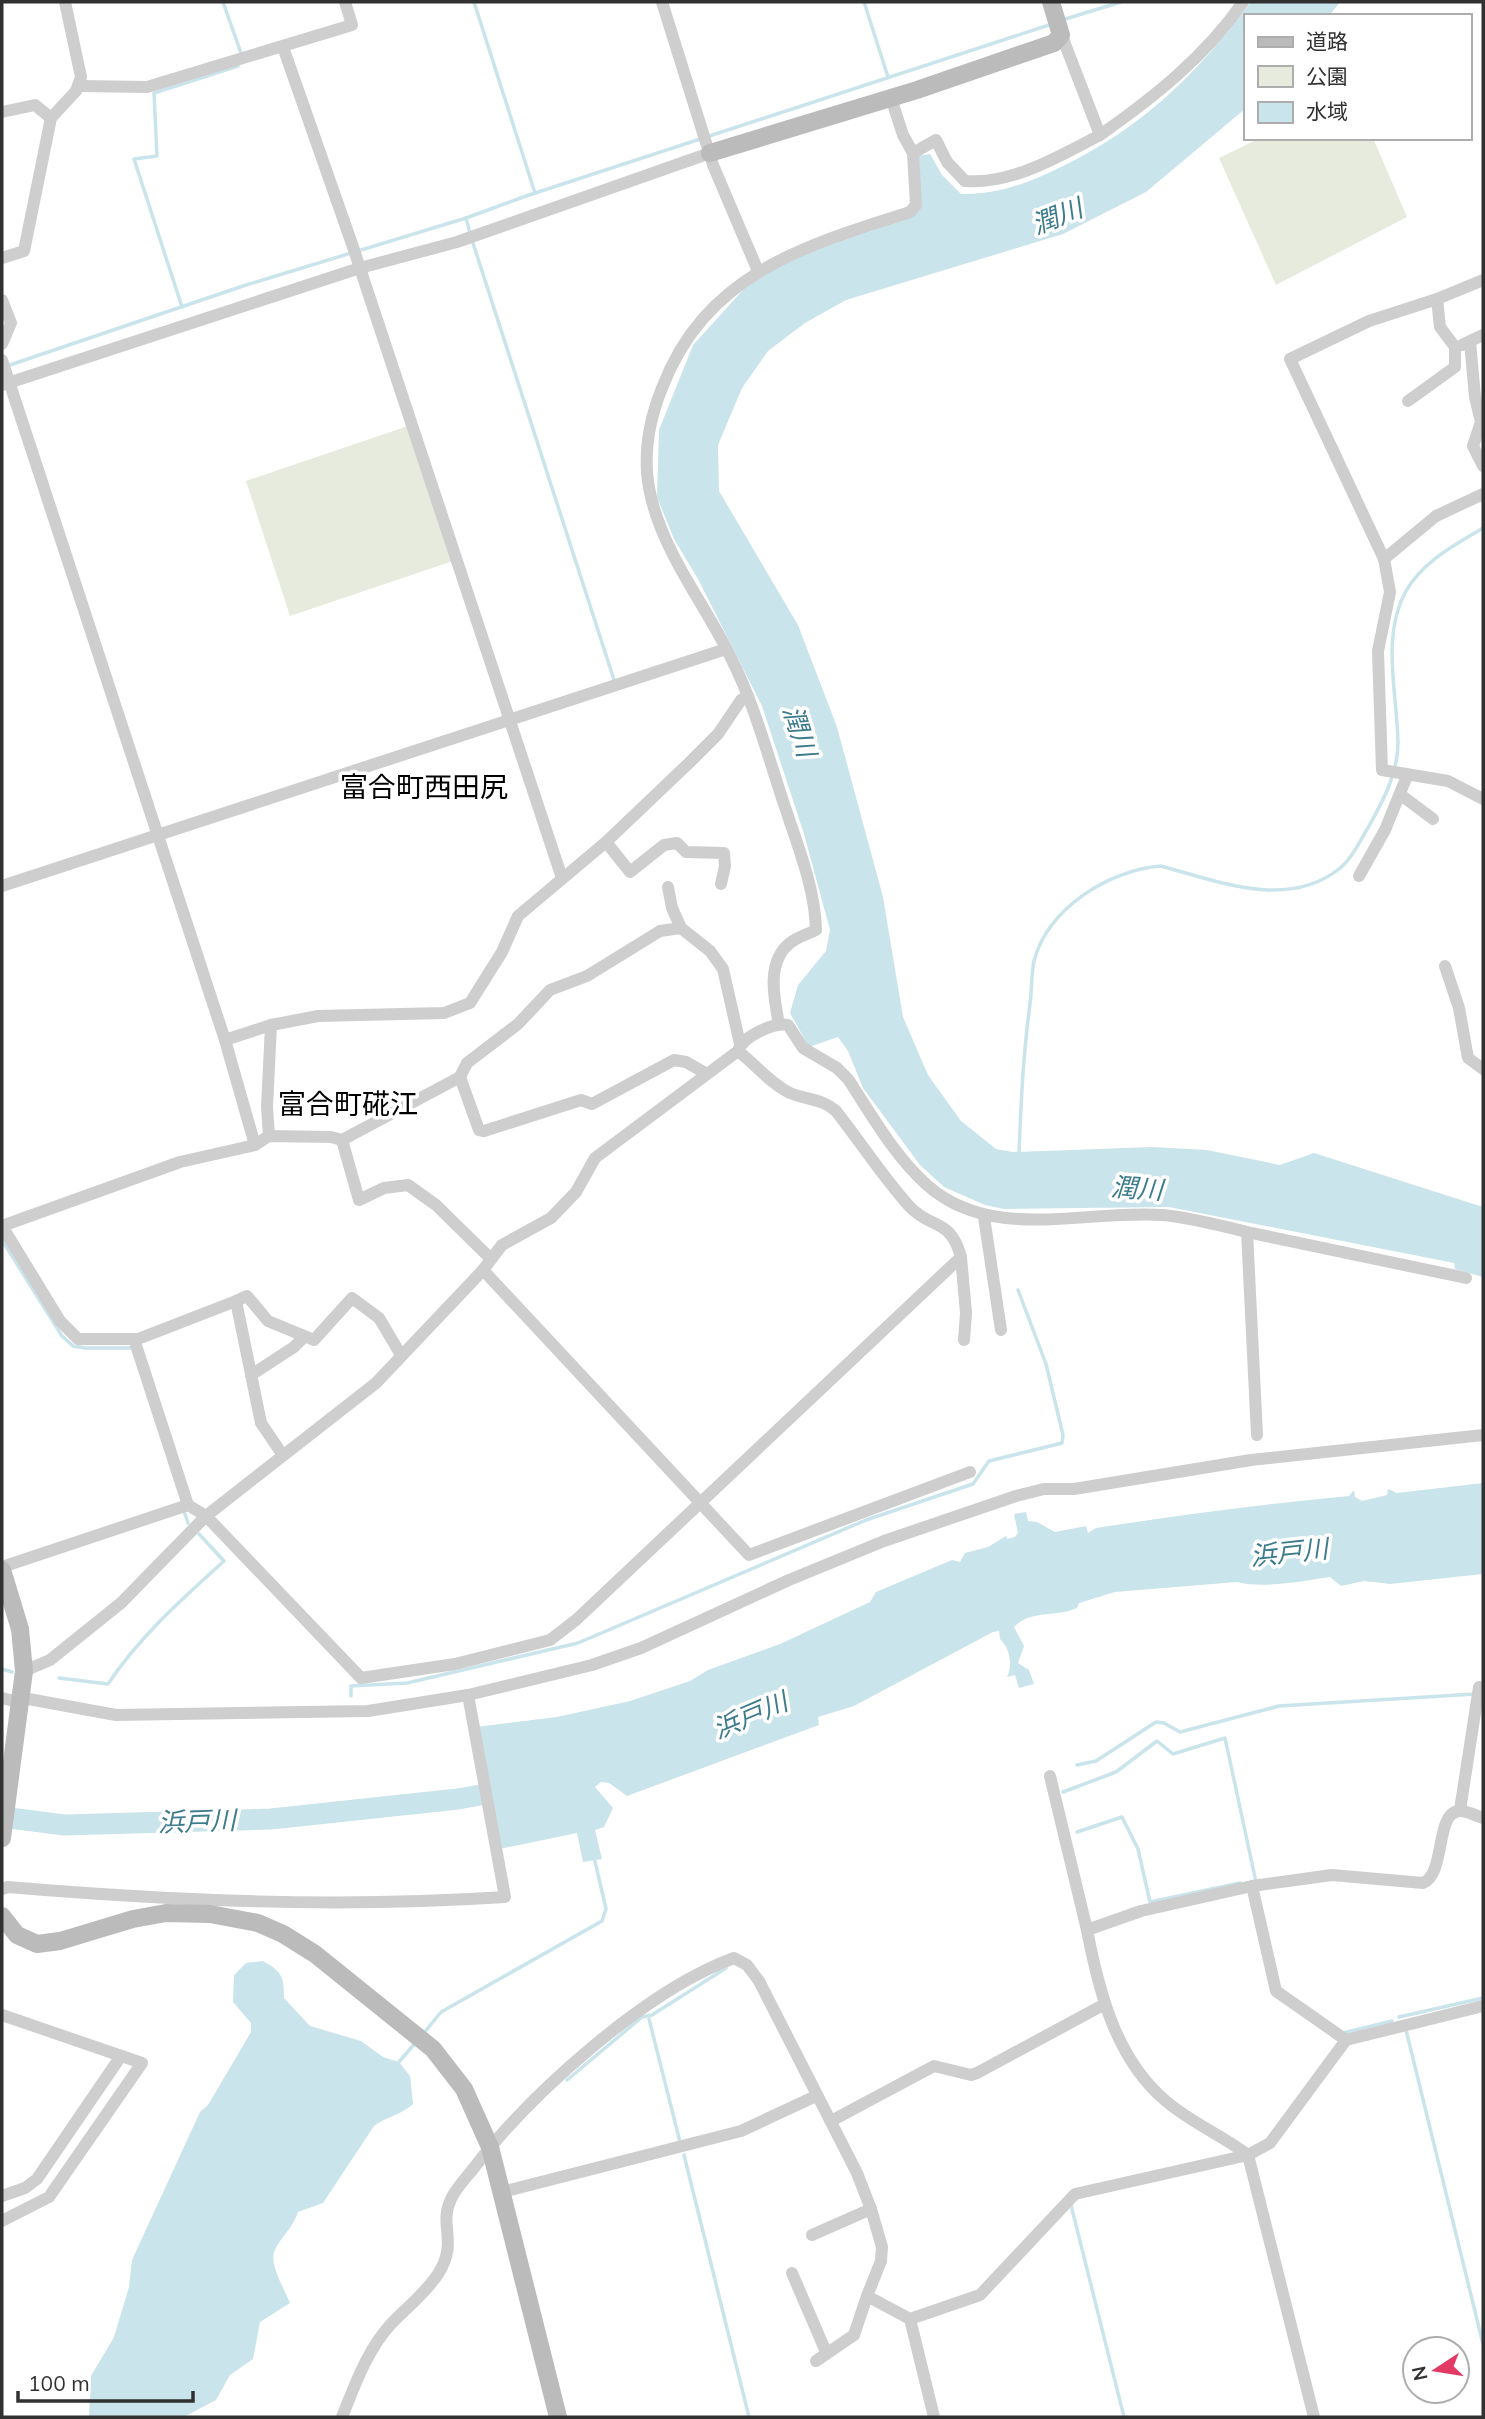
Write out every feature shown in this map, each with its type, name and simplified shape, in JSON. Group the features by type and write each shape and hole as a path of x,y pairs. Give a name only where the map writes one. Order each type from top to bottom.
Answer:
{"street":[{"path":"2,258 24,251 28,242 51,118 80,86 81,77 65,2"},
{"path":"80,86 147,87 283,47 352,25 345,2"},
{"path":"662,2 709,153 758,271"},
{"path":"913,153 936,140 947,162 965,181 985,183 1054,159 1100,135 1152,98 1230,20 1243,2"},
{"path":"1053,8 1100,135"},
{"path":"6,382 359,265 457,242 709,153 897,96 1054,43 1060,37 1060,31"},
{"path":"283,47 352,244 562,878"},
{"path":"776,1025 771,986 783,951 790,942 816,930 815,910 798,847 748,696 726,649 660,528 650,496 646,469 647,442 656,404 682,345 723,297 758,271 807,245 909,212 916,205 913,153 903,135 897,96"},
{"path":"2,112 35,105 51,118"},
{"path":"1483,280 1437,299 1369,321 1290,359 1384,559 1390,592 1378,651 1382,770 1448,781 1483,799"},
{"path":"1408,401 1453,371 1455,347 1440,327 1437,299"},
{"path":"2,300 11,323 2,344"},
{"path":"1455,347 1483,335"},
{"path":"1470,342 1481,422 1473,446 1483,467"},
{"path":"2,360 6,382 225,1040 255,1146"},
{"path":"1384,559 1436,516 1483,494"},
{"path":"2,886 726,649"},
{"path":"225,1040 271,1025 318,1016 444,1013 470,1003 502,952 518,916 606,842 718,734 741,700 748,696"},
{"path":"1359,876 1401,795 1404,775"},
{"path":"1401,795 1433,819"},
{"path":"606,842 631,872 664,845 677,843 686,852 724,853 725,866 721,884"},
{"path":"668,887 672,908 681,928 710,951 723,969 741,1045 777,1085 790,1093 827,1103 836,1111 911,1208 949,1230 956,1240 961,1257 966,1313 964,1340"},
{"path":"401,1355 379,1318 352,1298 314,1340 268,1321 247,1296 134,1339 78,1339 60,1321 2,1226 180,1162 255,1146 269,1136 331,1137 342,1140 460,1077 467,1063 518,1024 550,990 587,976 660,931 681,928"},
{"path":"1445,966 1459,1008 1468,1058 1483,1069"},
{"path":"269,1136 267,1107 271,1025"},
{"path":"24,1671 50,1660 121,1603 206,1516 282,1454 334,1419 376,1383 487,1265 502,1245 551,1217 576,1192 595,1158 707,1074 741,1045 776,1025 788,1026 803,1048 837,1068 848,1079 907,1164 928,1187 984,1216 1161,1215 1207,1221 1247,1232 1466,1278"},
{"path":"460,1077 479,1130 484,1131 581,1100 592,1104 674,1060 687,1062 707,1074"},
{"path":"342,1140 359,1200 384,1188 408,1185 436,1205 749,1555 970,1472"},
{"path":"984,1216 1001,1330"},
{"path":"1247,1232 1257,1435"},
{"path":"134,1339 188,1505 206,1516 360,1678 455,1664 550,1640 576,1620 961,1257"},
{"path":"236,1301 261,1423 282,1454"},
{"path":"251,1375 295,1347 304,1337"},
{"path":"2,1698 116,1715 156,1715 368,1711 468,1695 592,1665 640,1648 789,1580 860,1551 1044,1489 1073,1489 1251,1460 1483,1435"},
{"path":"2,1838 24,1671 20,1629 2,1568 188,1505"},
{"path":"1460,1811 1479,1687"},
{"path":"2,1889 8,1887 229,1903 339,1904 505,1897 468,1695"},
{"path":"1050,1776 1105,2004 1129,2057 1148,2084 1168,2103 1248,2155 1314,2417"},
{"path":"1087,1930 1141,1911 1252,1886 1332,1875 1423,1883 1431,1880 1435,1872 1445,1823 1452,1813 1460,1811 1483,1818"},
{"path":"1252,1886 1276,1991 1346,2040"},
{"path":"2,1916 17,1935 37,1944 61,1941 133,1919 166,1913 194,1913 243,1919 283,1934 315,1954 433,2049 464,2089 490,2147 558,2417"},
{"path":"342,2417 372,2350 390,2325 422,2295 450,2253 446,2218 451,2199 490,2147 572,2064 632,2016 711,1968 734,1958 747,1965 759,1982 831,2121 871,2209 882,2247 881,2261 854,2335 849,2342 826,2352 816,2361"},
{"path":"831,2121 934,2066 971,2075 977,2073 1105,2004"},
{"path":"867,2296 910,2319 980,2295 1075,2194 1248,2155 1270,2143 1346,2040 1483,2006"},
{"path":"2,2015 142,2063 49,2197 2,2221"},
{"path":"2,2196 25,2188 37,2179 121,2056"},
{"path":"502,2192 741,2131 816,2096"},
{"path":"812,2235 871,2209"},
{"path":"793,2273 826,2352"},
{"path":"910,2319 934,2417"}],"green space":[{"path":"1256,140 1374,140 1407,217 1276,285 1219,158"},
{"path":"408,426 453,561 290,616 246,481"}],"water":[{"name":"潤川","path":"1251,2 1340,2 1331,14 1244,14 1244,110 1146,192 1063,234 846,300 805,323 768,351 742,388 718,445 719,491 798,625 837,727 883,897 903,1017 928,1075 961,1121 996,1149 1013,1152 1152,1147 1207,1150 1280,1165 1314,1153 1483,1207 1483,1277 1455,1269 1454,1263 1169,1207 1004,1209 985,1205 944,1187 920,1165 863,1088 848,1051 838,1037 809,1047 790,1013 798,985 826,951 830,930 804,834 762,706 698,579 674,539 657,497 659,430 693,345 743,290 774,267 829,244 912,216 917,156 930,154 942,175 961,194 974,194 1024,183 1089,153 1116,136 1166,97 1231,28"},
{"path":"1483,1483 1483,1574 1390,1584 1364,1581 1341,1586 1330,1577 1271,1585 1237,1582 1115,1592 1079,1603 1077,1608 1069,1611 1028,1618 1014,1627 1024,1646 1018,1663 1029,1670 1034,1684 1019,1688 1015,1675 1007,1677 1010,1668 1008,1652 1000,1639 999,1631 993,1632 854,1706 818,1717 819,1725 627,1796 609,1783 601,1782 595,1787 613,1808 604,1827 595,1830 602,1859 583,1862 577,1833 499,1849 476,1727 557,1717 630,1701 690,1681 708,1670 780,1644 870,1602 876,1592 952,1560 960,1562 965,1553 988,1547 1006,1536 1007,1539 1015,1537 1018,1533 1014,1514 1026,1512 1028,1521 1037,1522 1055,1532 1086,1526 1088,1533 1096,1528 1159,1519 1349,1496 1354,1490 1355,1497 1362,1501 1387,1495 1388,1489 1397,1493"},
{"path":"263,1961 281,1975 284,1998 310,2026 361,2041 383,2057 399,2062 410,2076 413,2104 374,2126 323,2203 298,2212 273,2255 275,2269 290,2303 260,2322 253,2359 230,2375 216,2400 184,2417 89,2417 91,2376 114,2337 129,2287 132,2260 200,2112 208,2105 251,2032 251,2023 233,2002 234,1975 246,1963"}],"waterway":[{"path":"223,2 242,56"},
{"path":"474,2 535,193"},
{"path":"864,2 888,77"},
{"path":"1062,20 1121,2"},
{"path":"470,233 466,218 526,196 1052,24"},
{"path":"182,307 134,159 157,156 154,93 238,66"},
{"path":"7,366 243,286 466,218"},
{"path":"472,240 615,683"},
{"path":"1019,1154 1033,966 1041,942 1052,924 1083,895 1121,875 1141,869 1161,866 1228,884 1275,890 1297,888 1319,881 1344,865 1380,806 1396,764 1398,742 1392,645 1398,608 1413,580 1430,562 1483,528"},
{"path":"2,1240 62,1336 73,1346 132,1348"},
{"path":"351,1696 351,1686 407,1683 578,1643 866,1520 973,1484 989,1461 1062,1443 1063,1435 1046,1364 1018,1290"},
{"path":"183,1508 188,1523"},
{"path":"59,1678 108,1684 147,1634 224,1561 199,1534"},
{"path":"2,1669 12,1672"},
{"path":"1077,1765 1096,1761 1156,1722 1164,1723 1180,1732 1279,1706 1475,1694"},
{"path":"1063,1792 1116,1772 1157,1741 1173,1754 1225,1738 1256,1882"},
{"name":"浜戸川","path":"2,1817 64,1825 271,1819 458,1799 508,1790"},
{"path":"1077,1832 1122,1817 1138,1849 1150,1902 1240,1883"},
{"path":"423,2034 441,2012 602,1921 606,1909 594,1857"},
{"path":"567,2080 642,2017 652,2015 726,1968"},
{"path":"1399,2017 1483,1998"},
{"path":"649,2019 680,2142"},
{"path":"1343,2033 1392,2021"},
{"path":"1406,2030 1483,2344"},
{"path":"399,2062 416,2042"},
{"path":"684,2155 749,2417"},
{"path":"1071,2205 1124,2417"}],"district":[{"name":"富合町西田尻","path":"424,786"},
{"name":"富合町硴江","path":"348,1103"}]}
